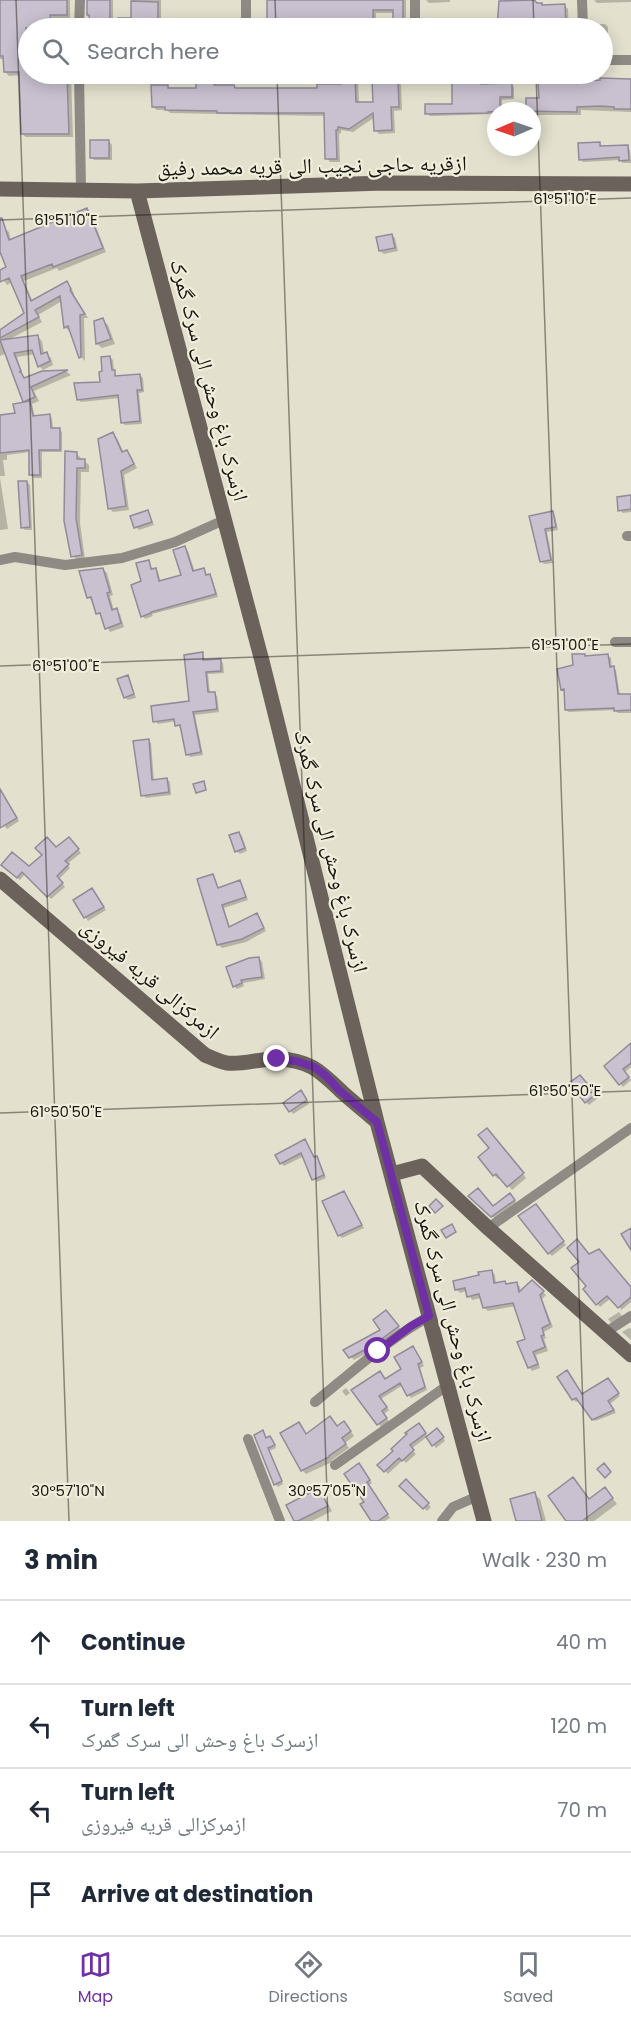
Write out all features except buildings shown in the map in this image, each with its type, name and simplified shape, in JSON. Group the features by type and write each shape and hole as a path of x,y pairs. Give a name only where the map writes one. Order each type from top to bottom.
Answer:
{"main road":[{"name":"ازقریه حاجی نجیب الی قریه محمد رفیق","path":"0,189 137,191 384,183 631,184"},
{"name":"ازسرک باغ وحش الی سرک گمرک","path":"137,191 224,520 377,1122 484,1521"},
{"name":"ازمرکزالی قریه فیروزی","path":"0,879 206,1055 225,1063 238,1064 277,1059 296,1061 314,1067 377,1122"},
{"path":"392,1174 422,1166 631,1355"}],"street":[{"path":"80,0 80,18"},
{"path":"246,0 246,18"},
{"path":"415,0 415,18"},
{"path":"582,0 582,18"},
{"path":"613,60 631,60"},
{"path":"79,84 81,189"},
{"path":"0,560 15,557 65,565 122,558 175,542 224,520"},
{"path":"615,642 631,642"},
{"path":"488,1228 631,1128"},
{"path":"315,1402 411,1326 429,1316"},
{"path":"606,1332 631,1316"},
{"path":"335,1465 448,1385"},
{"path":"248,1439 280,1521"},
{"path":"442,1521 453,1507 478,1496"}],"route":[{"path":"277,1059 296,1061 314,1067 377,1122 429,1316 411,1326 378,1351"}]}
